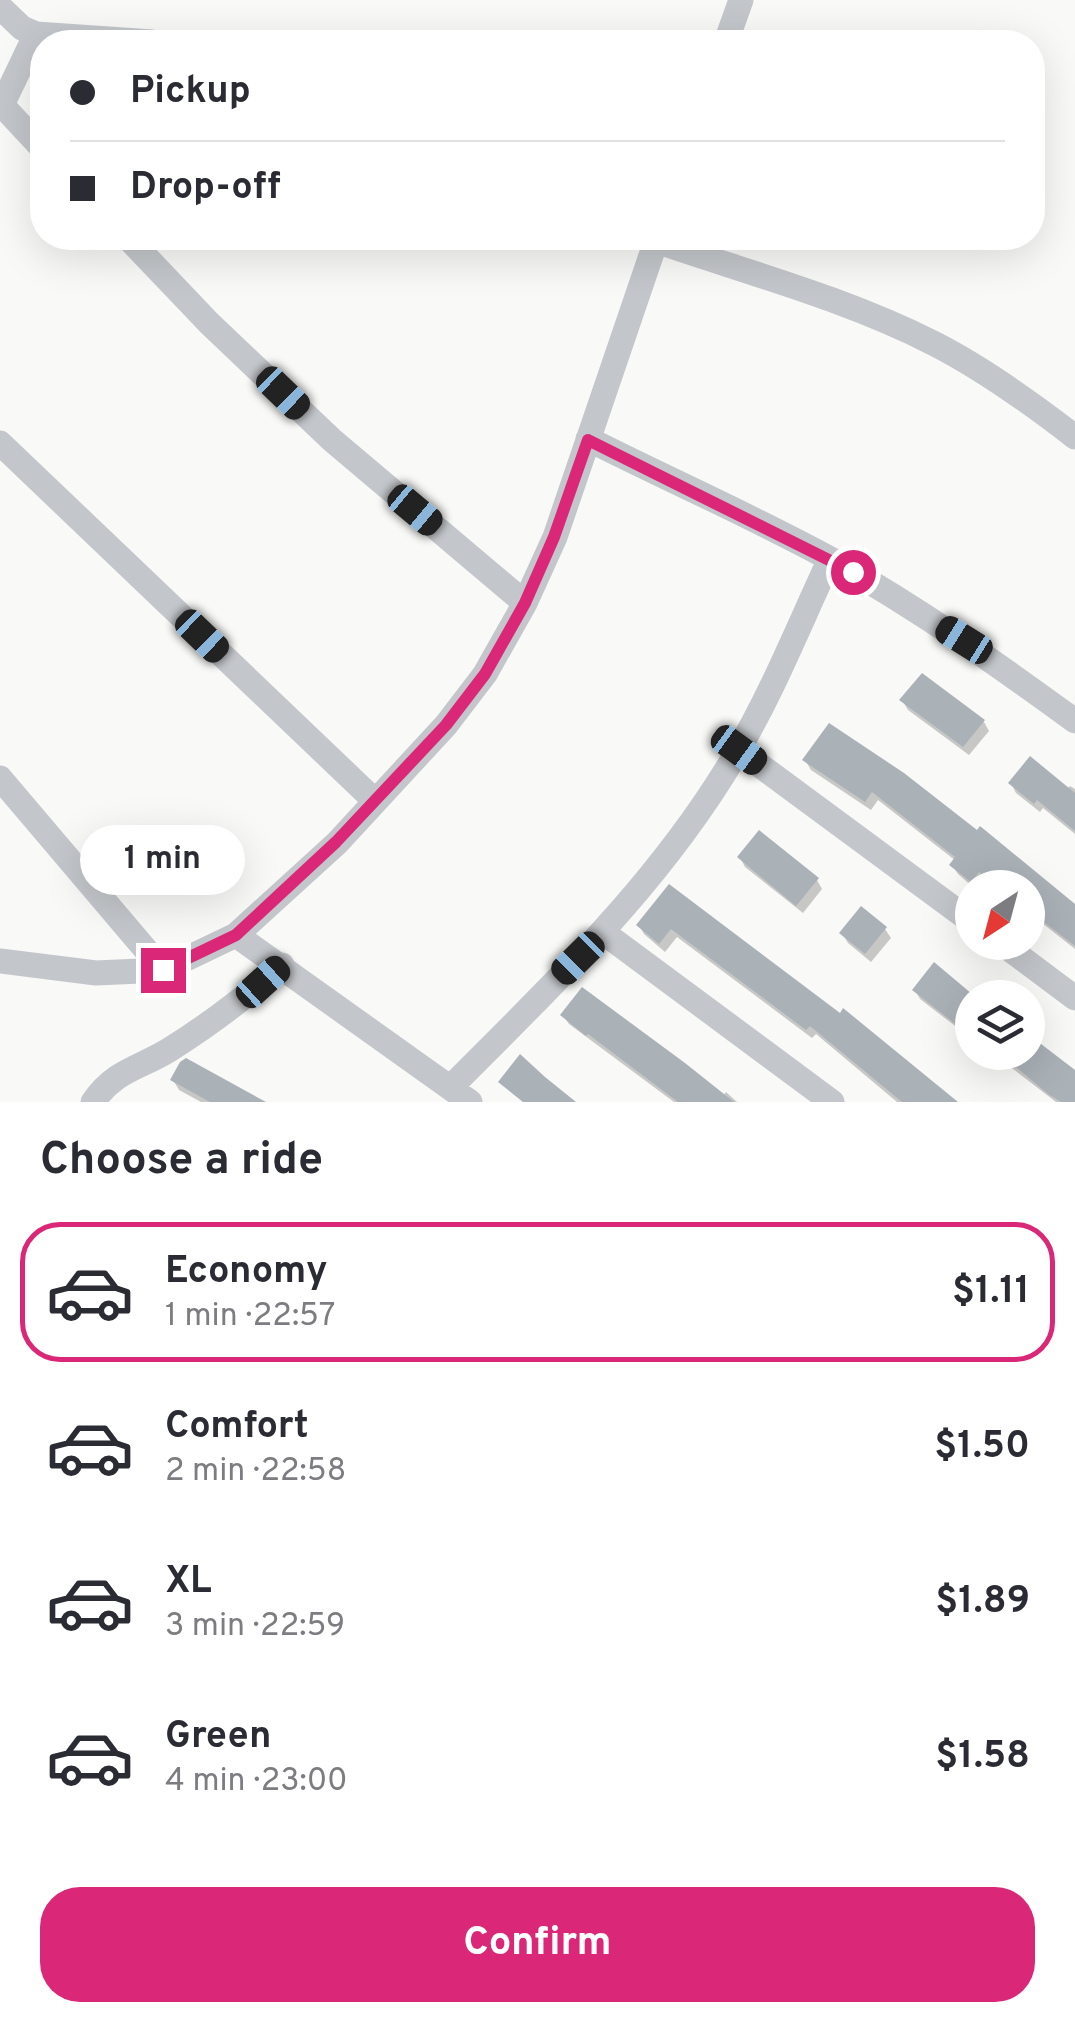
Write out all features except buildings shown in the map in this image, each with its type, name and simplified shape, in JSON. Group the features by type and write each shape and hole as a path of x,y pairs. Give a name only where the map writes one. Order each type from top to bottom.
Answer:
{"street":[{"path":"730,30 741,0"},
{"path":"0,6 30,31"},
{"path":"30,46 1,104 30,135"},
{"path":"139,250 209,323 332,440 525,603"},
{"path":"0,961 96,973 163,970 236,935 293,886 446,725 485,674 525,603 554,537 653,250"},
{"path":"686,250 846,304 936,344 1034,405 1075,436"},
{"path":"588,440 830,559 964,640 1075,721"},
{"path":"0,443 375,802"},
{"path":"236,935 460,1095 651,878 739,750 830,559"},
{"path":"739,750 955,909"},
{"path":"0,778 163,970"},
{"path":"604,933 832,1102"},
{"path":"1024,960 1075,998"},
{"path":"93,1102 119,1074 166,1052 244,998 282,965"}],"route":[{"path":"163,970 236,935 293,886 446,725 485,674 525,603 554,537 588,440 853,572"}]}
